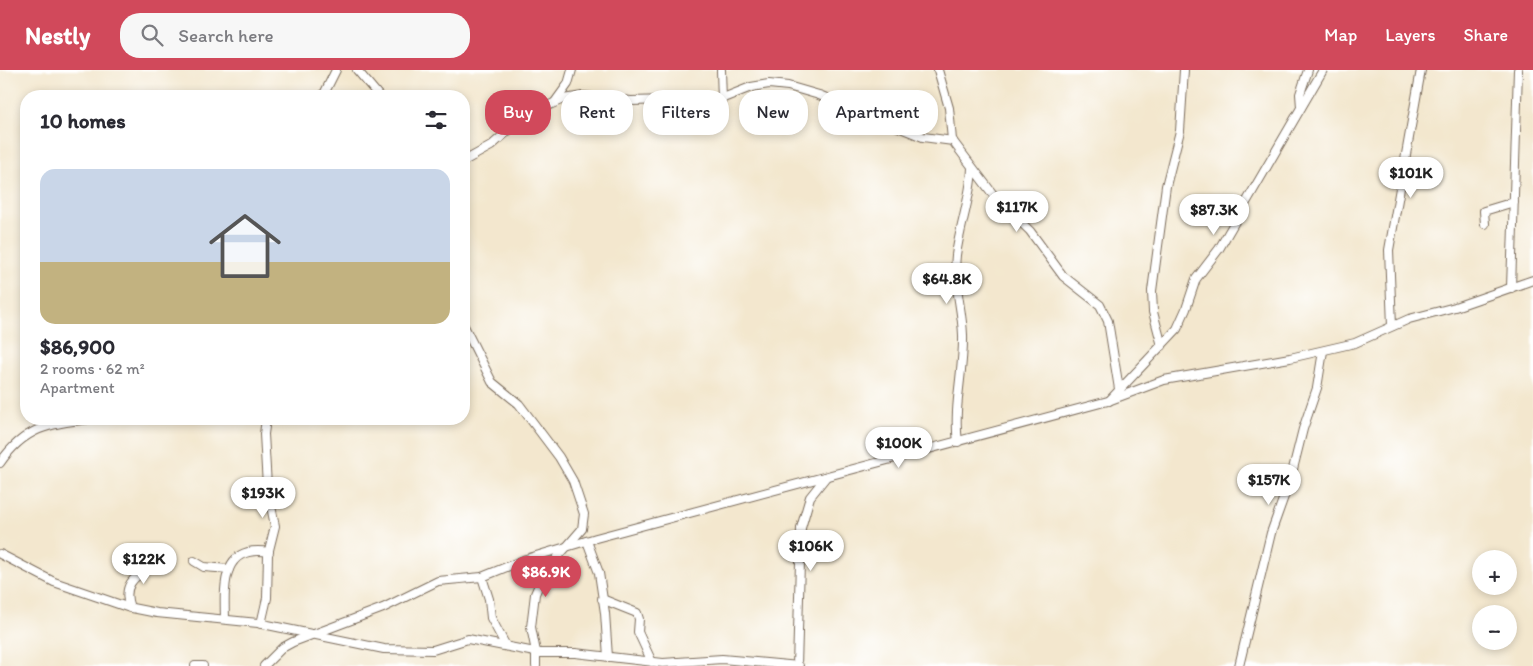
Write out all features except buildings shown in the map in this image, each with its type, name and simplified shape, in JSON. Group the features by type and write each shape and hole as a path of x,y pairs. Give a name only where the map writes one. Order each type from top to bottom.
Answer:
{"street":[{"path":"326,90 336,70"},
{"path":"357,70 374,90"},
{"path":"555,102 568,84 572,70"},
{"path":"720,70 721,90"},
{"path":"938,70 949,108 953,141 995,197 1030,231 1063,276 1100,305 1108,321 1119,389"},
{"path":"1162,346 1154,312 1152,291 1166,186 1180,131 1184,70"},
{"path":"1301,108 1300,94 1308,70"},
{"path":"1108,401 1162,346 1183,319 1196,279 1219,249 1323,70"},
{"path":"1392,326 1392,303 1388,275 1389,250 1421,70"},
{"path":"1511,288 1518,70"},
{"path":"729,97 762,84 788,86 818,95 923,137 953,141"},
{"path":"470,158 491,146 525,116 555,102 584,96 643,100"},
{"path":"958,442 956,420 962,332 955,282 958,242 968,199 972,168"},
{"path":"1485,224 1484,211 1514,202"},
{"path":"267,664 287,645 383,608 438,581 482,577 526,559 587,541 1108,401 1164,380 1323,351 1356,343 1392,326 1533,280"},
{"path":"470,338 492,382 515,399 559,458 573,481 584,521 582,529 544,573 535,594 531,627 536,652 536,666"},
{"path":"1239,666 1265,554 1291,478 1303,429 1317,388 1323,351"},
{"path":"0,463 20,440 32,432 50,425"},
{"path":"261,624 267,598 269,552 275,522 267,491 265,425"},
{"path":"0,554 47,579 130,608 157,613 261,624 384,649 433,650 468,640 536,652 608,657 666,664 695,664 722,659 798,666 801,528 810,497 826,477"},
{"path":"587,541 598,569 608,657"},
{"path":"225,619 226,583 232,562 244,552 256,550 269,552"},
{"path":"194,561 204,567 229,569"},
{"path":"130,608 127,597 129,586 137,576 154,563"},
{"path":"482,577 489,599 491,618 506,646"},
{"path":"602,599 637,613 639,619 638,632 652,662"},
{"path":"195,666 203,666"}]}
